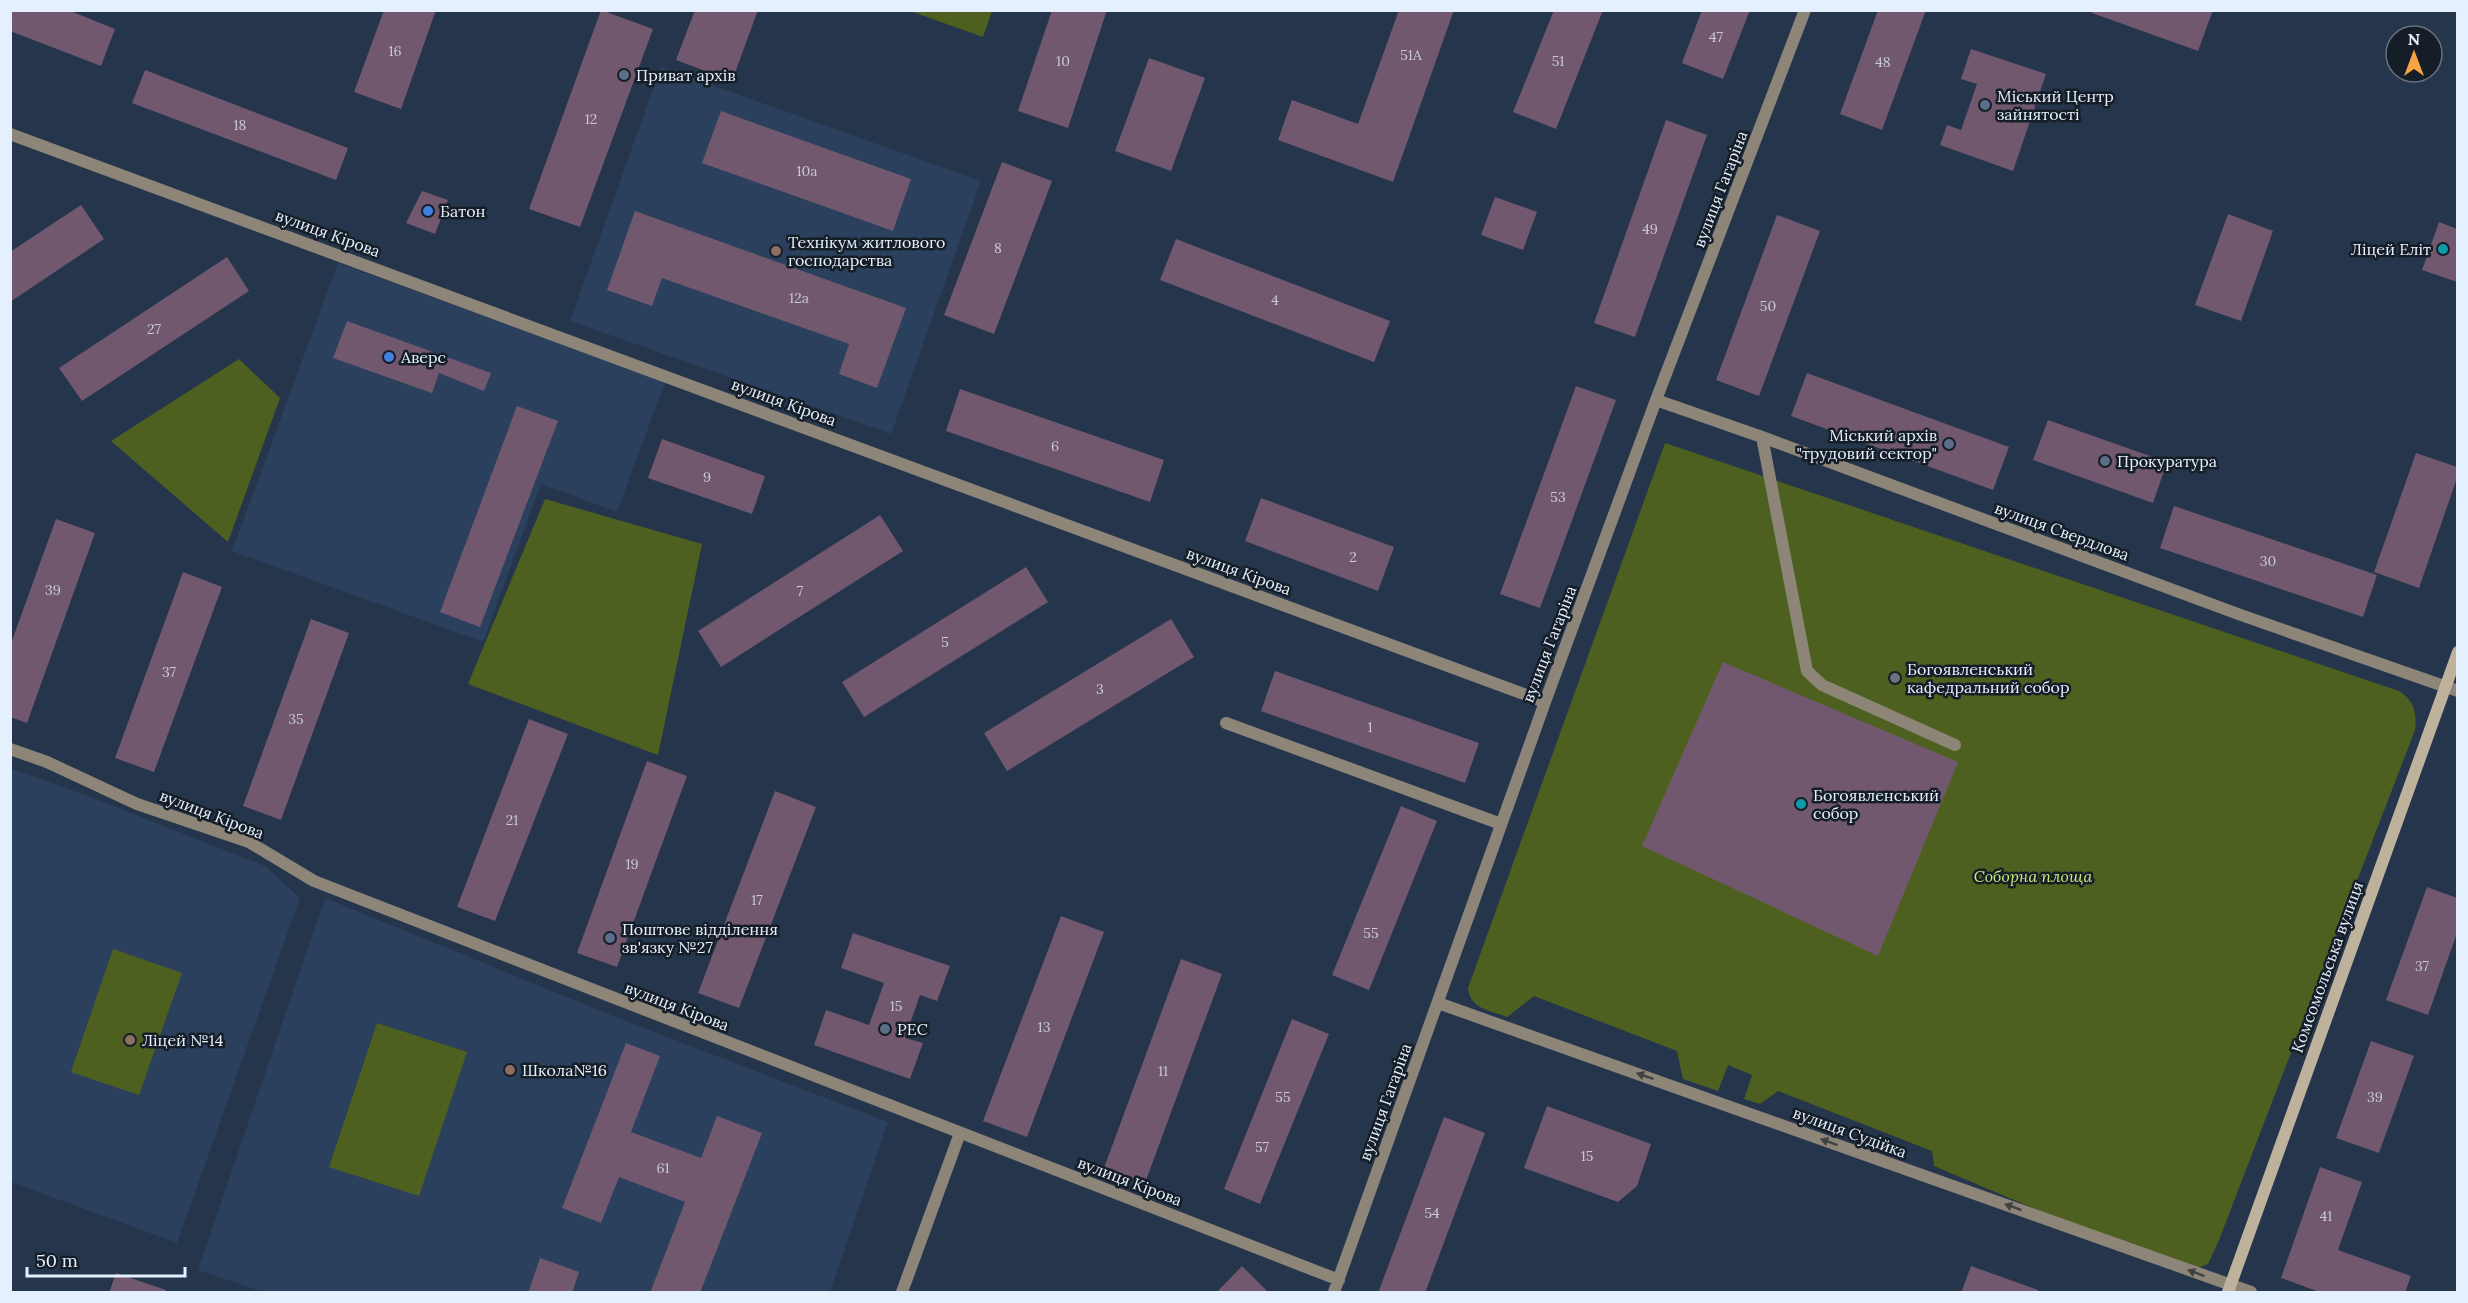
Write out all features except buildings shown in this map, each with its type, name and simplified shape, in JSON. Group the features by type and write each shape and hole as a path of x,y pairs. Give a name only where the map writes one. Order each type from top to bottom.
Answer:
{"street":[{"name":"вулиця Гагаріна","path":"1334,1293 1545,702 1656,400 1805,10"},
{"name":"вулиця Кірова","path":"10,134 1545,702"},
{"name":"вулиця Свердлова","path":"1656,400 1762,437 2227,610 2457,691"},
{"path":"1762,437 1807,671 1822,685 1955,745"},
{"name":"Комсомольська вулиця","path":"2229,1289 2457,652"},
{"path":"1226,723 1501,824"},
{"name":"вулиця Кірова","path":"10,749 47,762 137,804 249,842 314,881 1339,1280"},
{"name":"вулиця Судійка","path":"1438,1003 2229,1289 2251,1293"},
{"path":"902,1293 960,1133"}],"shaded area":[{"name":"Технікум житлового господарства","path":"661,67 981,181 891,434 570,321"},
{"path":"338,263 665,382 617,512 541,484 483,642 232,551"},
{"name":"Ліцей №14","path":"10,768 91,797 265,866 300,898 177,1243 11,1182"},
{"name":"Школа№16","path":"325,898 618,1018 888,1122 830,1292 263,1292 198,1270"}],"green space":[{"path":"992,10 983,37 910,11"},
{"path":"239,359 280,398 228,542 111,441"},
{"name":"Соборна площа","path":"1665,443 2399,691 2411,703 2415,712 2415,730 2208,1264 2198,1268 2172,1267 1934,1166 1932,1151 1778,1091 1760,1104 1744,1099 1752,1075 1728,1065 1718,1091 1683,1079 1677,1051 1534,996 1507,1017 1482,1008 1472,1000 1468,988"},
{"path":"545,499 702,544 658,755 468,684"},
{"path":"113,949 182,973 139,1095 71,1072"},
{"path":"377,1023 467,1052 419,1196 329,1167"}],"place":[{"name":"Приват архів","path":"624,75"},
{"name":"Міський Центр зайнятості","path":"1985,105"},
{"name":"Батон","path":"428,211"},
{"name":"Ліцей Еліт","path":"2443,249"},
{"name":"Технікум житлового господарства","path":"776,251"},
{"name":"Аверс","path":"389,357"},
{"name":"Міський архів \"трудовий сектор\"","path":"1949,444"},
{"name":"Прокуратура","path":"2105,461"},
{"name":"Богоявленський кафедральний собор","path":"1895,678"},
{"name":"Богоявленський собор","path":"1801,804"},
{"name":"Поштове відділення зв'язку №27","path":"610,938"},
{"name":"РЕС","path":"885,1029"},
{"name":"Ліцей №14","path":"130,1040"},
{"name":"Школа№16","path":"510,1070"}]}
